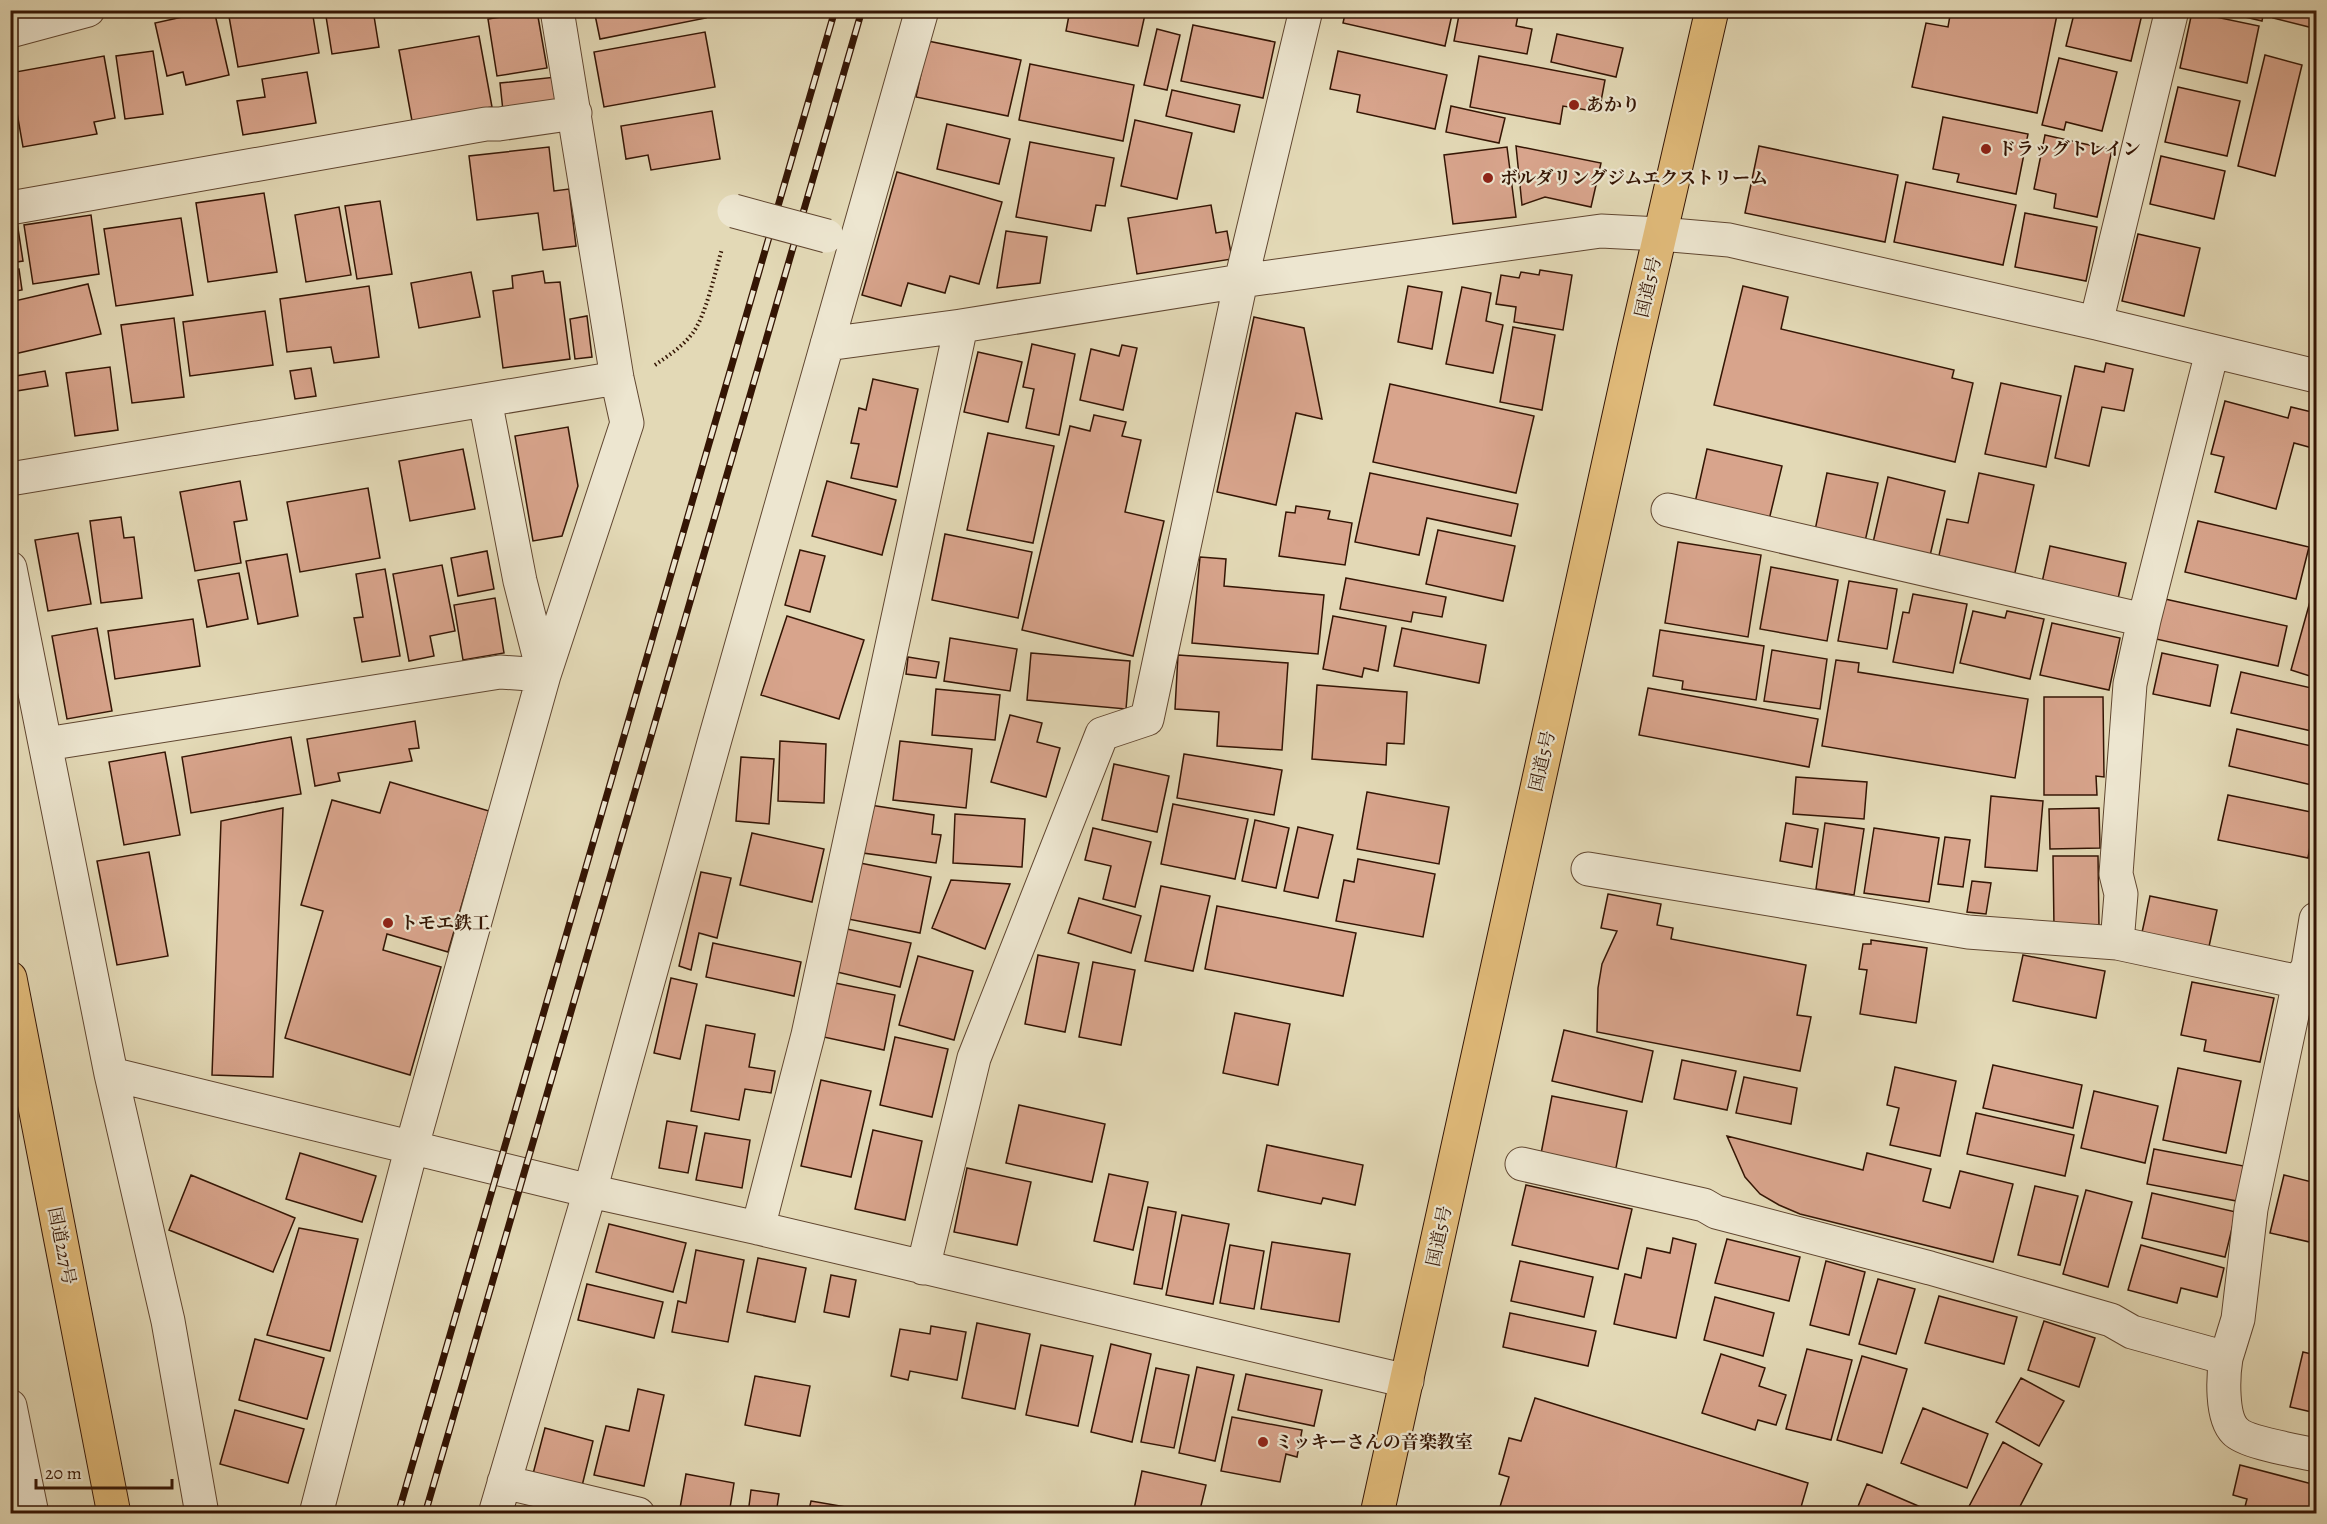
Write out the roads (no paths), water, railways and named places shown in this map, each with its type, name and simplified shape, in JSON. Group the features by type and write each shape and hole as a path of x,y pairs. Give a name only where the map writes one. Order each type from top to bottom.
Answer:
{"highway":[{"name":"国道5号","path":"1377,1514 1660,234 1713,10"},
{"name":"国道227号","path":"10,978 114,1514"}],"street":[{"path":"10,31 88,10"},
{"path":"316,1514 412,1146 544,675 627,423 617,378 557,10"},
{"path":"495,1514 590,1191 709,761 922,10"},
{"path":"923,1268 974,1058 1102,734 1147,719 1241,281 1306,10"},
{"path":"2096,323 2172,10"},
{"path":"10,208 486,124 575,113"},
{"path":"734,211 827,236"},
{"path":"827,344 962,326 1241,281 1601,231 1729,240 2096,323 2316,376"},
{"path":"758,1228 808,1035 962,326"},
{"path":"2117,944 2121,894 2116,874 2130,684 2212,352"},
{"path":"10,479 617,378"},
{"path":"485,400 519,581 544,675"},
{"path":"1668,510 2144,620"},
{"path":"10,568 111,1074 168,1321 202,1514"},
{"path":"46,744 500,672 544,675"},
{"path":"1588,869 1968,932 2117,944 2300,982"},
{"path":"2316,919 2308,967 2300,982 2251,1209 2238,1318 2223,1375 2228,1418 2235,1432 2250,1440 2316,1455"},
{"path":"111,1074 590,1191 758,1228 1407,1381"},
{"path":"1522,1164 1704,1205 1716,1212 1930,1268 2111,1320 2132,1332 2226,1358"},
{"path":"10,1406 32,1514"},
{"path":"504,1482 638,1514"}],"railway":[{"path":"398,1514 835,10"},
{"path":"425,1514 862,10"}],"place":[{"name":"あかり","path":"1574,105"},
{"name":"ドラッグトレイン","path":"1986,149"},
{"name":"ボルダリングジムエクストリーム","path":"1488,178"},
{"name":"トモエ鉄工","path":"388,923"},
{"name":"ミッキーさんの音楽教室","path":"1263,1442"}]}
